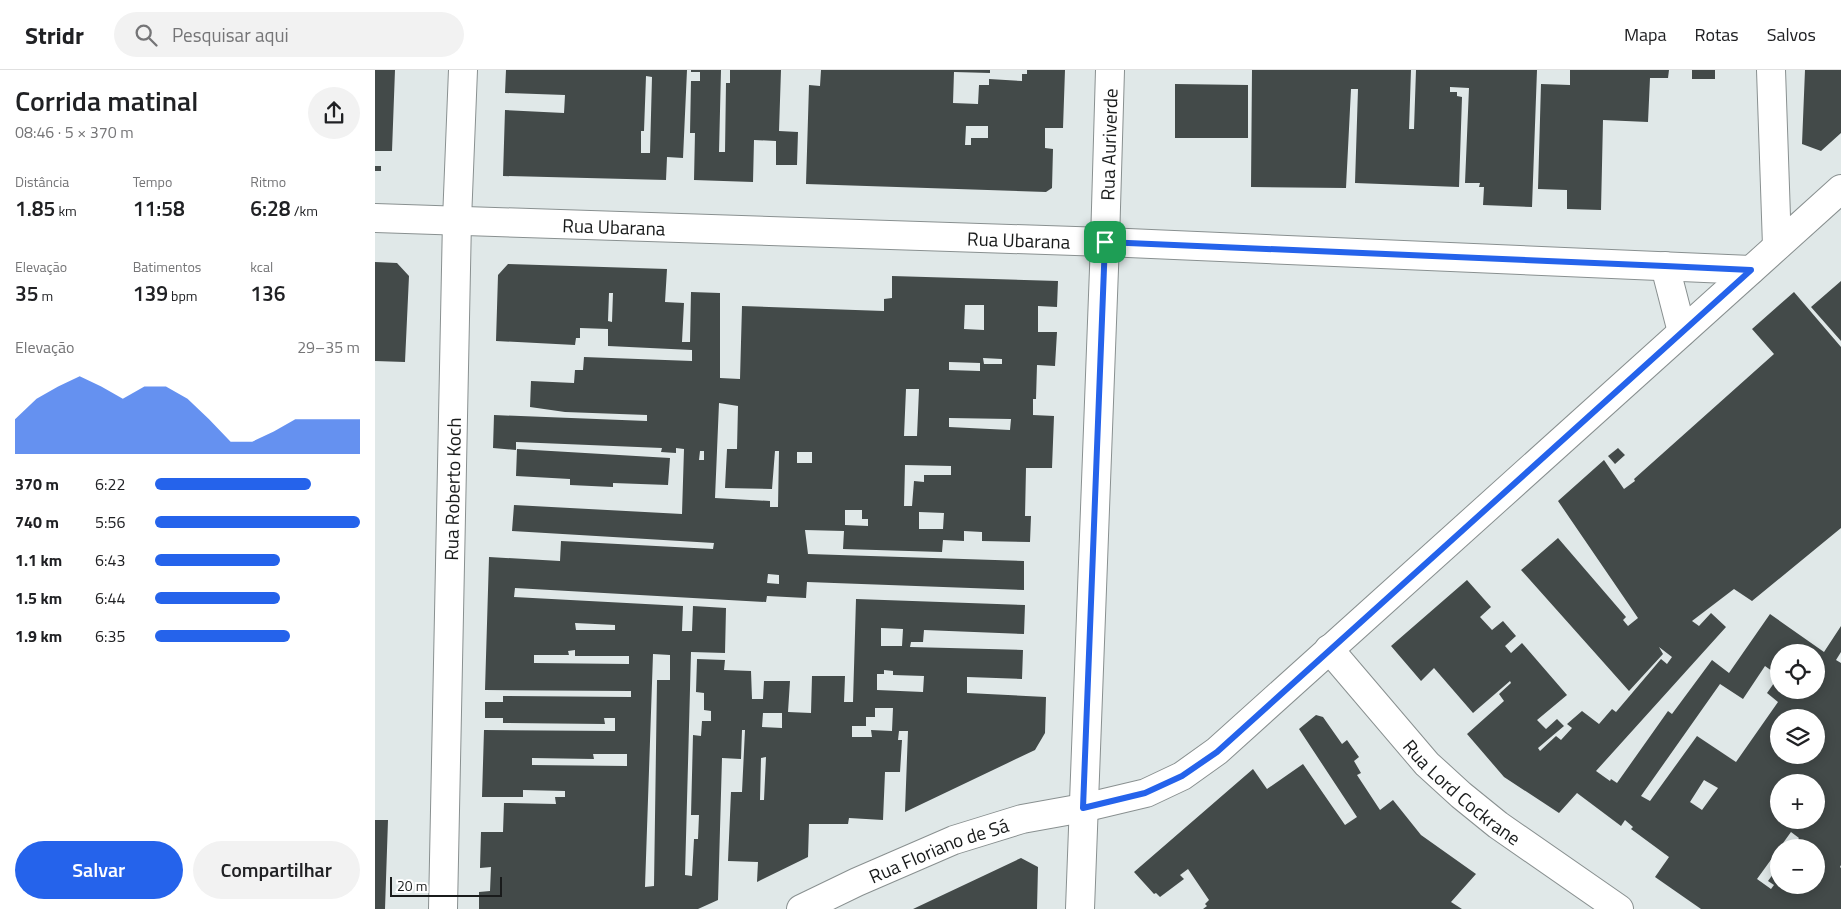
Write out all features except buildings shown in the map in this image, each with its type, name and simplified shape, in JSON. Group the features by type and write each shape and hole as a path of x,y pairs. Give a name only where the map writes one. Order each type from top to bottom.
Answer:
{"street":[{"name":"Rua Roberto Koch","path":"443,909 457,220 463,70"},
{"name":"Rua Auriverde","path":"1080,909 1110,70"},
{"path":"1771,70 1777,246"},
{"name":"Rua Floriano de Sá","path":"801,909 857,882 954,840 1022,819 1083,808 1145,793 1182,776 1217,752 1841,189"},
{"name":"Rua Ubarana","path":"375,218 1105,242 1751,270"},
{"path":"1665,266 1682,332"},
{"name":"Rua Lord Cockrane","path":"1329,649 1427,764 1461,795 1498,825 1619,909"}],"route":[{"path":"1105,242 1751,270 1217,752 1182,776 1145,793 1083,808 1105,242"}]}
